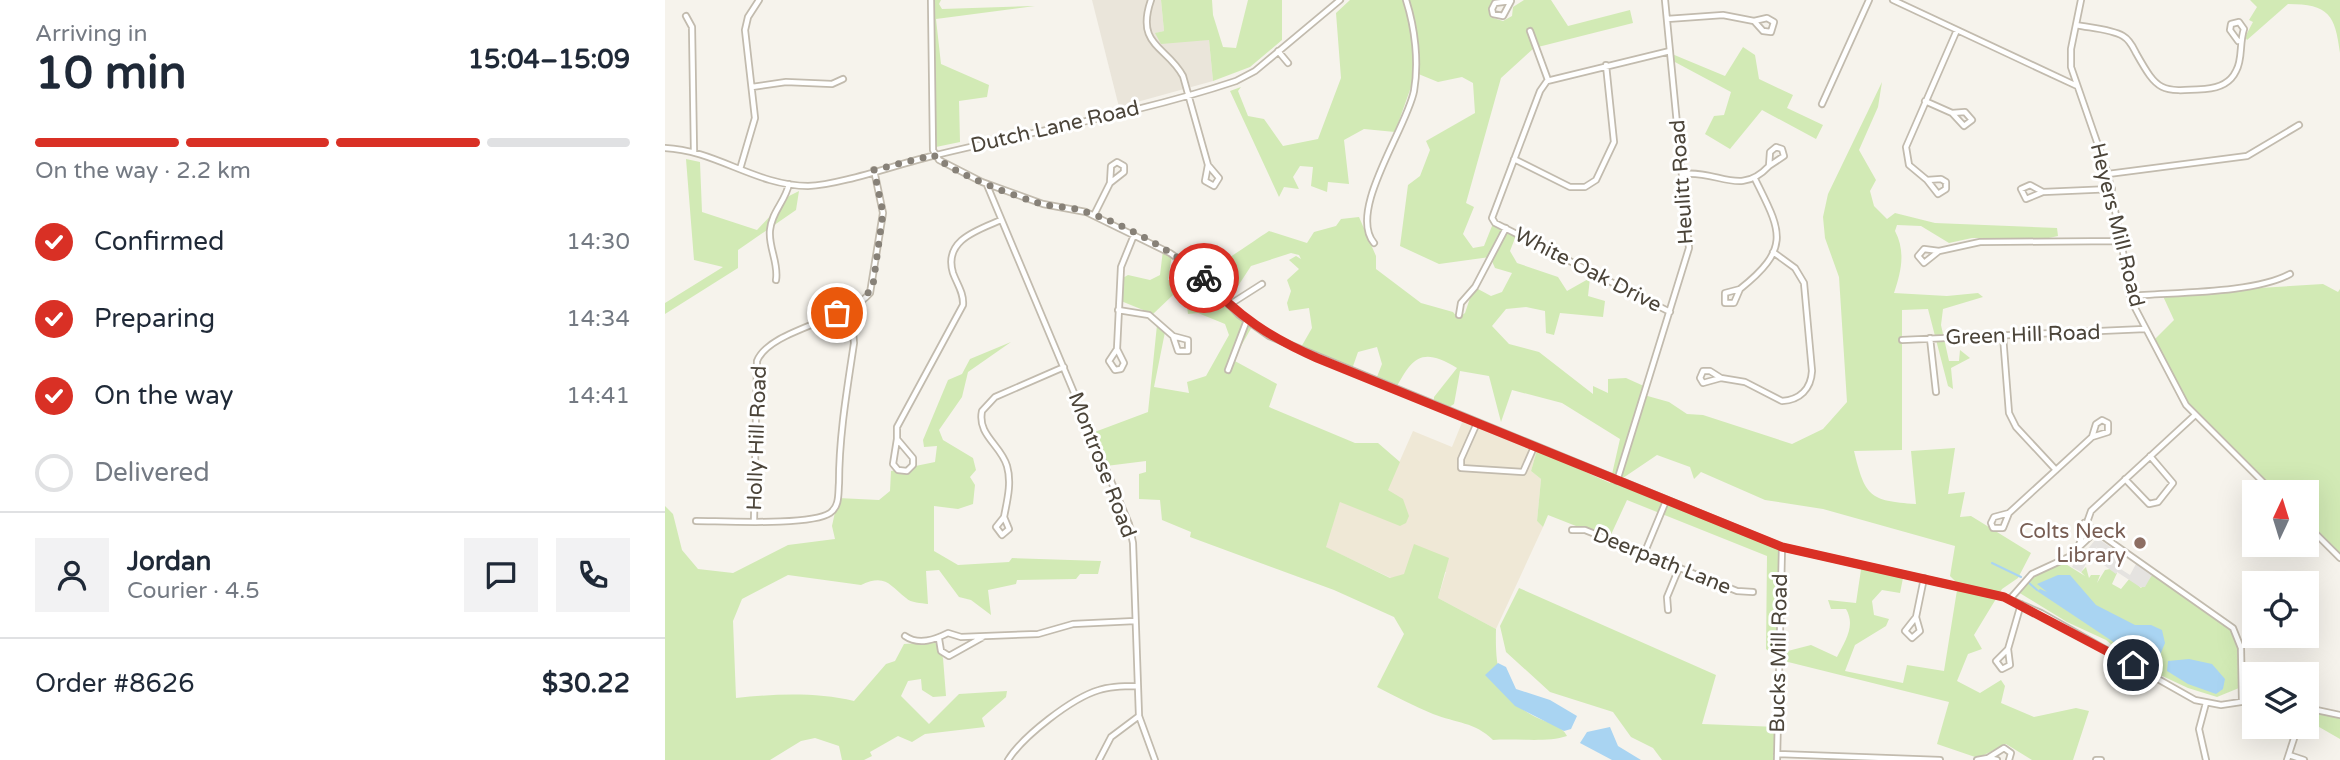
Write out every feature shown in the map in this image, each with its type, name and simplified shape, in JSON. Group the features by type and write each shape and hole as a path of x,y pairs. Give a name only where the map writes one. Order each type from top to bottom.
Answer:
{"street":[{"path":"740,169 755,118 745,30 748,17 759,0"},
{"path":"931,0 934,155 987,184 1043,204 1094,215 1183,261 1247,320 1303,352 1782,547 2011,599 2206,703 2242,702 2241,648 2234,628 2084,523"},
{"path":"1151,0 1147,22 1153,41 1159,51 1178,67 1208,165 1219,178 1214,187 1205,181 1208,165"},
{"name":"Dutch Lane Road","path":"665,148 694,152 789,184 815,185 934,155 1060,129 1245,77 1340,0"},
{"path":"1374,243 1368,230 1372,193 1406,119 1415,80 1414,46 1406,0"},
{"name":"Heulitt Road","path":"1617,481 1689,243 1665,0"},
{"path":"1822,104 1868,0"},
{"path":"1893,0 2077,87"},
{"name":"Heyers Mill Road","path":"2081,0 2070,60 2112,189 2130,296 2176,390 2194,416 2261,480"},
{"path":"1512,1 1503,16 1493,14 1492,9 1496,3 1512,1"},
{"path":"1667,19 1723,15 1754,21"},
{"path":"686,16 692,27 694,152"},
{"path":"2076,25 2122,35 2129,40 2149,79 2175,91 2216,88 2225,84 2237,70 2238,41"},
{"path":"1927,180 1912,169 1905,152 1957,30"},
{"path":"1530,31 1548,80 1670,51"},
{"path":"1278,51 1288,63"},
{"path":"1514,159 1570,187 1585,187 1596,180 1614,142 1606,65"},
{"path":"752,87 786,82 832,84 843,79"},
{"name":"White Oak Drive","path":"1548,80 1540,91 1492,216 1494,222 1669,312"},
{"path":"1925,101 1952,113"},
{"path":"2108,174 2246,156 2299,125"},
{"path":"1094,215 1110,183 1111,166 1120,163 1124,172 1110,183"},
{"path":"1683,174 1702,173 1739,182 1755,179 1769,166"},
{"name":"Holly Hill Road","path":"754,521 758,357 770,345 865,298 873,285 883,213 874,170"},
{"path":"1739,289 1773,253 1778,235 1777,221 1755,179"},
{"path":"776,280 778,269 770,231 773,214 786,199 789,184"},
{"name":"Montrose Road","path":"987,184 1129,524 1133,543 1139,716 1154,760"},
{"path":"2043,192 2028,185 2022,187 2021,194 2028,199 2043,192 2112,189"},
{"path":"897,439 913,458 913,465 907,471 898,470 893,464 898,425 963,305 952,267 955,248 967,235 1001,220"},
{"path":"1459,315 1461,303 1475,287 1506,228"},
{"path":"1117,349 1121,264 1134,235"},
{"path":"1939,251 1927,263 1921,262 1918,256 1924,249 1939,251 1980,242 2121,241"},
{"path":"1720,378 1745,382 1782,401 1799,397 1810,384 1812,371 1804,283 1795,268 1773,253"},
{"path":"2130,296 2253,285 2279,280 2290,274"},
{"path":"1229,305 1262,284"},
{"path":"696,521 754,521 825,515 836,506 839,446 854,338 844,310"},
{"path":"1118,310 1149,315 1173,336 1188,341 1188,351 1178,351 1173,336"},
{"path":"1229,370 1247,320"},
{"name":"Green Hill Road","path":"1902,340 2145,329"},
{"path":"2003,336 2009,413 2016,427 2056,470"},
{"path":"1930,338 1936,392"},
{"path":"1004,517 1009,486 1007,468 1000,450 983,431 982,411 995,397 1064,368"},
{"path":"2078,549 2084,523 2091,510 2194,416"},
{"path":"1477,423 1460,461 1461,468 1470,471 1523,472 1534,447"},
{"path":"2009,513 1994,517 1991,521 1993,528 2003,527 2009,513 2092,437"},
{"path":"2125,479 2149,504 2158,502 2173,483 2150,456"},
{"path":"1644,554 1666,501"},
{"name":"Deerpath Lane","path":"1572,530 1585,530 1737,591 1753,592"},
{"path":"2011,599 2032,574 2065,561 2096,531"},
{"path":"2319,537 2340,558"},
{"name":"Bucks Mill Road","path":"1777,757 1782,547"},
{"path":"1668,610 1667,597 1679,568"},
{"path":"1916,617 1905,631 1912,638 1920,633 1916,617 1924,578"},
{"path":"2008,649 1996,661 2002,670 2008,668 2011,663 2008,649 2021,604"},
{"path":"905,636 915,641 939,639 948,633 961,637 983,637 1048,633 1073,624 1135,621"},
{"path":"939,639 941,651 949,656 983,637"},
{"path":"1008,760 1021,741 1088,694 1109,687 1137,686"},
{"path":"2206,703 2199,729 2206,760"},
{"path":"2319,711 2340,715"},
{"path":"1099,760 1111,737 1139,716"},
{"path":"2294,739 2288,757 2304,760"},
{"path":"1989,758 2004,748 2010,751 2009,760"},
{"path":"1777,757 1940,760"},
{"path":"1977,760 1997,760"}],"shaded area":[{"path":"1092,0 1161,0 1164,31 1156,33 1209,40 1213,81 1119,107"},
{"path":"1463,420 1537,450 1531,471 1541,479 1537,521 1543,527 1496,629 1438,598 1446,572 1391,578 1325,547 1340,502 1387,490 1413,431 1452,447"},
{"path":"2097,538 2125,557 2119,568 2130,575 2136,564 2153,573 2145,587 2140,587 2117,572 2116,574 2093,557 2097,546 2081,572 2072,567 2076,561 2079,562 2082,551 2085,552"}],"green space":[{"path":"930,0 941,0 939,4 942,9 1035,6 936,19 941,64 989,85 987,97 959,101 960,142 936,147"},
{"path":"1161,0 1212,0 1213,15 1223,47 1236,48 1248,0 1282,0 1282,40 1250,67 1213,81 1209,40 1161,44 1155,33 1164,31"},
{"path":"1350,0 1494,0 1490,17 1503,21 1512,16 1513,7 1524,0 1551,0 1568,26 1630,10 1633,23 1534,48 1501,78 1466,203 1474,207 1463,234 1473,248 1484,246 1494,221 1517,233 1510,251 1517,263 1558,277 1567,291 1590,278 1588,296 1605,301 1603,317 1560,313 1554,335 1546,333 1545,311 1526,307 1506,309 1492,326 1509,344 1539,352 1593,394 1593,386 1608,393 1608,379 1626,378 1646,387 1644,395 1669,402 1687,414 1703,415 1792,444 1823,429 1847,402 1839,277 1825,238 1823,217 1828,194 1882,82 1878,107 1859,150 1876,180 1870,191 1874,206 1887,219 1895,213 1935,223 2057,228 2058,236 2049,238 1972,238 1949,243 1921,226 1897,225 1895,231 1901,262 1894,293 1947,296 1978,293 1983,297 1943,309 1941,325 1949,361 1959,361 1960,350 1970,358 1951,368 1953,389 1948,386 1928,309 1902,310 1902,450 1854,451 1862,478 1871,493 1888,501 1916,504 1911,451 1955,448 1948,494 1965,492 1960,517 1971,516 2031,553 2018,578 2002,589 1974,635 1982,649 1968,654 1957,681 1980,693 2001,680 2005,686 2001,703 2034,717 2076,708 2089,711 2073,760 2032,760 2006,744 1978,758 1937,744 1949,702 1780,660 1766,649 1767,556 1627,500 1609,539 1548,515 1543,527 1537,521 1541,479 1531,471 1537,450 1610,483 1620,439 1562,403 1512,390 1501,422 1489,376 1460,371 1454,404 1446,409 1434,405 1434,397 1457,368 1435,358 1426,357 1413,363 1395,390 1375,382 1382,364 1377,347 1358,352 1351,372 1300,349 1312,328 1309,308 1289,311 1287,303 1291,291 1287,280 1299,269 1289,260 1296,256 1301,259 1299,255 1291,253 1251,266 1227,303 1253,325 1233,360 1277,384 1269,407 1355,443 1378,443 1400,462 1388,490 1403,499 1409,516 1406,523 1400,526 1340,502 1326,547 1390,578 1404,574 1414,544 1449,558 1438,598 1496,629 1499,670 1508,693 1526,712 1559,727 1567,736 1540,740 1493,740 1472,726 1433,714 1377,687 1404,634 1394,617 1334,590 1190,537 1191,532 1162,520 1160,500 1139,499 1139,474 1146,472 1146,461 1106,466 1092,433 1148,412 1157,325 1165,332 1154,387 1189,393 1187,382 1206,376 1229,335 1225,324 1198,313 1188,314 1187,306 1173,295 1153,314 1121,301 1121,279 1128,275 1150,280 1160,275 1163,250 1172,255 1168,280 1179,280 1206,271 1269,231 1307,243 1314,232 1336,226 1341,219 1359,217 1376,256 1376,269 1421,303 1453,312 1458,318 1465,313 1472,292 1478,289 1491,296 1502,292 1512,273 1495,268 1490,257 1439,264 1400,246 1408,185 1420,176 1430,150 1426,141 1475,113 1473,83 1462,77 1438,82 1416,73 1395,132 1364,129 1344,140 1349,184 1328,182 1327,192 1311,186 1313,167 1300,166 1293,177 1299,189 1284,187 1279,197 1230,91 1241,87 1238,91 1248,116 1264,119 1283,146 1318,139 1341,78 1336,13","holes":["1657,455 1690,467 1694,479 1701,472 1765,500 1823,509 1955,546 1950,576 1958,584 1944,671 1907,665 1903,683 1845,671 1855,645 1886,626 1889,619 1874,615 1872,601 1882,590 1900,593 1904,573 1862,563 1856,603 1828,600 1831,609 1846,609 1850,621 1848,633 1837,657 1811,645 1780,653 1781,545 1620,480"]},
{"path":"2250,0 2340,0 2340,53 2332,21 2321,9 2313,6 2288,4 2247,40 2245,37 2253,22 2249,20 2257,7"},
{"path":"1743,47 1755,55 1759,79 1793,95 1787,108 1823,125 1816,139 1762,110 1730,149 1705,134 1714,116 1724,115 1731,92 1673,61 1672,54 1725,76"},
{"path":"686,159 700,162 702,212 757,230 789,196 799,191 796,210 738,250 738,268 665,314 665,303 723,267 694,260"},
{"path":"2323,284 2338,292 2340,289 2340,559 2319,537 2319,480 2261,480 2189,410 2152,342 2174,320 2162,294"},
{"path":"1011,342 968,372 962,397 939,430 943,440 973,458 976,470 970,477 975,485 973,504 958,509 934,506 934,551 958,565 1009,562 1012,558 1101,561 1098,574 1080,574 1076,579 1017,580 1016,584 988,590 991,615 971,600 959,597 939,570 926,571 928,604 911,601 887,582 876,580 861,585 788,575 742,599 733,621 736,698 795,695 854,701 886,664 895,661 904,644 935,642 943,658 946,696 933,697 922,690 921,679 908,681 901,696 929,724 959,694 1007,691 1006,697 982,718 985,727 925,734 912,742 898,736 870,752 872,756 864,760 842,760 839,746 815,738 801,741 770,760 665,760 665,506 673,514 682,550 698,569 733,573 788,545 835,539 832,526 838,498 879,500 890,491 891,471 935,462 937,446 924,447 923,440 948,380 962,374 970,359"},
{"path":"2064,563 2085,576 2081,572 2086,567 2089,578 2091,575 2100,575 2097,583 2105,570 2110,569 2117,573 2112,584 2121,589 2130,578 2141,588 2153,574 2231,628 2238,640 2239,688 2217,697 2188,688 2156,673 2140,660 2125,656 2106,640 2067,622 2018,592 2033,577"},
{"path":"1519,588 1716,675 1702,724 1778,727 1777,760 1662,760 1653,748 1631,737 1613,712 1550,692 1506,652 1500,626"},
{"path":"2319,711 2340,714 2340,739 2319,727"}],"water":[{"path":"2058,575 2070,575 2096,605 2135,625 2151,625 2162,630 2165,643 2158,660 2151,663 2142,661 2037,591 2040,589 2047,592 2037,584"},
{"path":"2189,659 2212,664 2225,679 2223,689 2216,694 2188,684 2167,671 2168,661"},
{"path":"1498,663 1506,667 1516,689 1550,700 1577,716 1571,729 1564,731 1515,706 1485,675"},
{"path":"1610,727 1618,746 1641,760 1612,760 1580,743 1587,732"}],"waterway":[{"path":"1992,563 2021,577"},
{"path":"2028,582 2037,590"}],"way so far":[{"path":"837,313 865,298 873,285 883,213 874,170 934,155 944,163 987,184 1043,204 1081,210 1107,220 1170,253 1204,278"}],"place":[{"name":"Colts Neck Library","path":"2140,543"}],"route":[{"path":"1204,278 1234,310 1269,336 1317,358 1782,547 1987,591 2004,597 2041,613 2133,665"}]}
